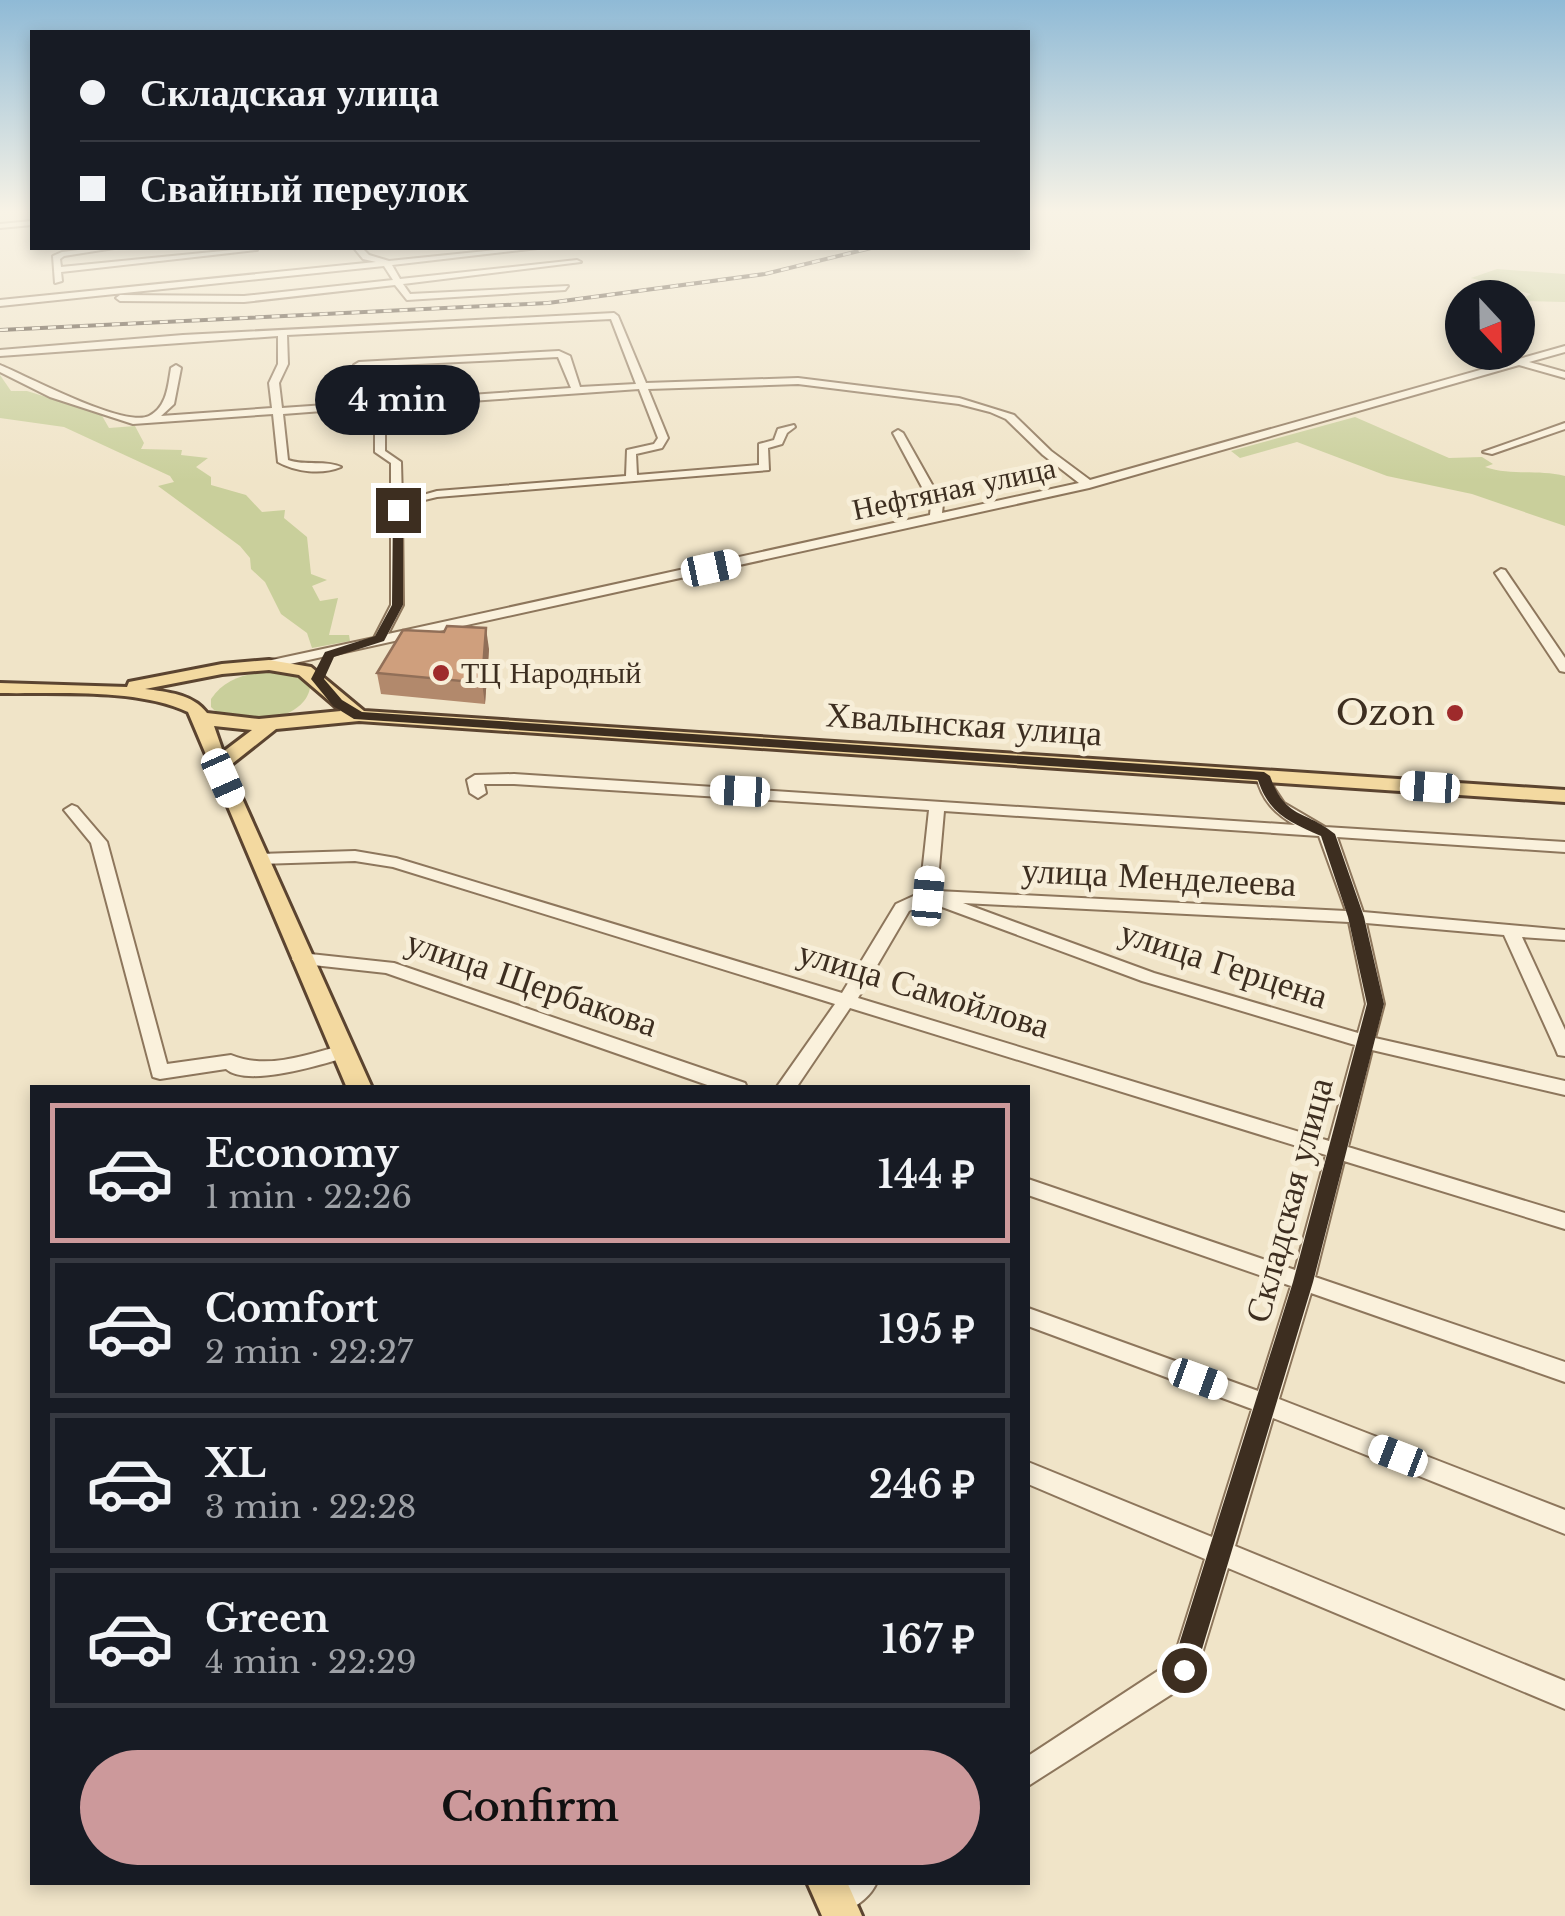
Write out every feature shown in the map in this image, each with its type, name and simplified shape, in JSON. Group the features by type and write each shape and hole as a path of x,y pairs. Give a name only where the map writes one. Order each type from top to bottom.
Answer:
{"main road":[{"path":"257,667 206,688 199,699 200,715 301,960 359,1085"},
{"path":"0,688 102,692 257,667 291,667 320,684 359,716"},
{"path":"218,766 277,722 306,708 320,684"},
{"name":"Хвалынская улица","path":"102,692 176,700 200,715 230,724 359,716 1565,796"}],"street":[{"path":"0,353 282,333 614,316 663,438 658,446 630,452 632,478"},
{"path":"282,333 283,364 274,383 283,462 300,468 336,468"},
{"name":"Нефтяная улица","path":"1535,358 1565,349"},
{"path":"359,365 560,354 565,356 576,390"},
{"path":"1535,366 1565,375"},
{"path":"0,368 53,395 132,421 576,390 784,380 959,400 1010,416 1047,453 1089,484"},
{"path":"150,420 169,404 176,368"},
{"name":"Нефтяная улица","path":"257,667 1089,484 1493,370"},
{"path":"380,405 380,452 396,462 398,510 398,605 380,638"},
{"path":"1488,452 1565,426"},
{"path":"398,510 426,496 765,468 763,446 778,442 782,431 790,427"},
{"path":"898,433 937,504 935,519"},
{"path":"1501,573 1565,668"},
{"path":"320,684 329,654 346,646"},
{"path":"1264,776 1272,800 1284,814 1328,834"},
{"path":"478,793 475,780 514,779 1565,847"},
{"path":"787,1085 848,1000 902,908 928,896 937,807"},
{"path":"72,810 99,842 160,1072 231,1062 236,1069 295,1066 343,1051"},
{"name":"Складская улица","path":"1030,1771 1184,1670 1303,1282 1375,1004 1356,917 1328,834"},
{"name":"улица Самойлова","path":"259,858 355,856 396,864 1565,1220"},
{"name":"улица Менделеева","path":"928,896 1356,917 1565,935"},
{"name":"улица Герцена","path":"928,896 1148,977 1365,1042 1565,1088"},
{"path":"1511,932 1565,1050"},
{"name":"улица Щербакова","path":"301,960 388,968 729,1085"},
{"path":"1030,1188 1565,1372"},
{"path":"1030,1318 1266,1404 1565,1522"},
{"path":"1030,1474 1565,1695"}],"green space":[{"path":"0,375 11,391 27,391 101,414 109,428 135,426 144,443 141,449 182,450 181,455 208,458 196,467 211,477 211,485 246,495 262,512 285,510 284,518 307,537 311,574 327,580 312,586 320,601 338,598 329,635 349,635 350,641 312,648 307,633 281,614 240,546 158,486 174,482 170,476 64,427 0,418"},
{"path":"1355,417 1449,458 1482,457 1493,464 1485,467 1495,470 1565,476 1565,526 1472,494 1387,476 1297,442 1240,458 1231,451"},
{"path":"285,672 306,681 310,688 305,700 282,716 234,719 211,707 211,699 234,679"}],"building":[{"path":"447,626 486,628 482,683 377,673 403,630 444,632"}],"railway":[{"path":"0,330 552,302"}],"place":[{"name":"ТЦ Народный","path":"441,673"},
{"name":"Ozon","path":"1455,713"}],"route":[{"path":"398,510 398,605 380,638 329,654 317,679 323,690 359,716 1264,776 1272,800 1284,814 1328,834 1356,917 1375,1004 1303,1282 1184,1670"}]}
